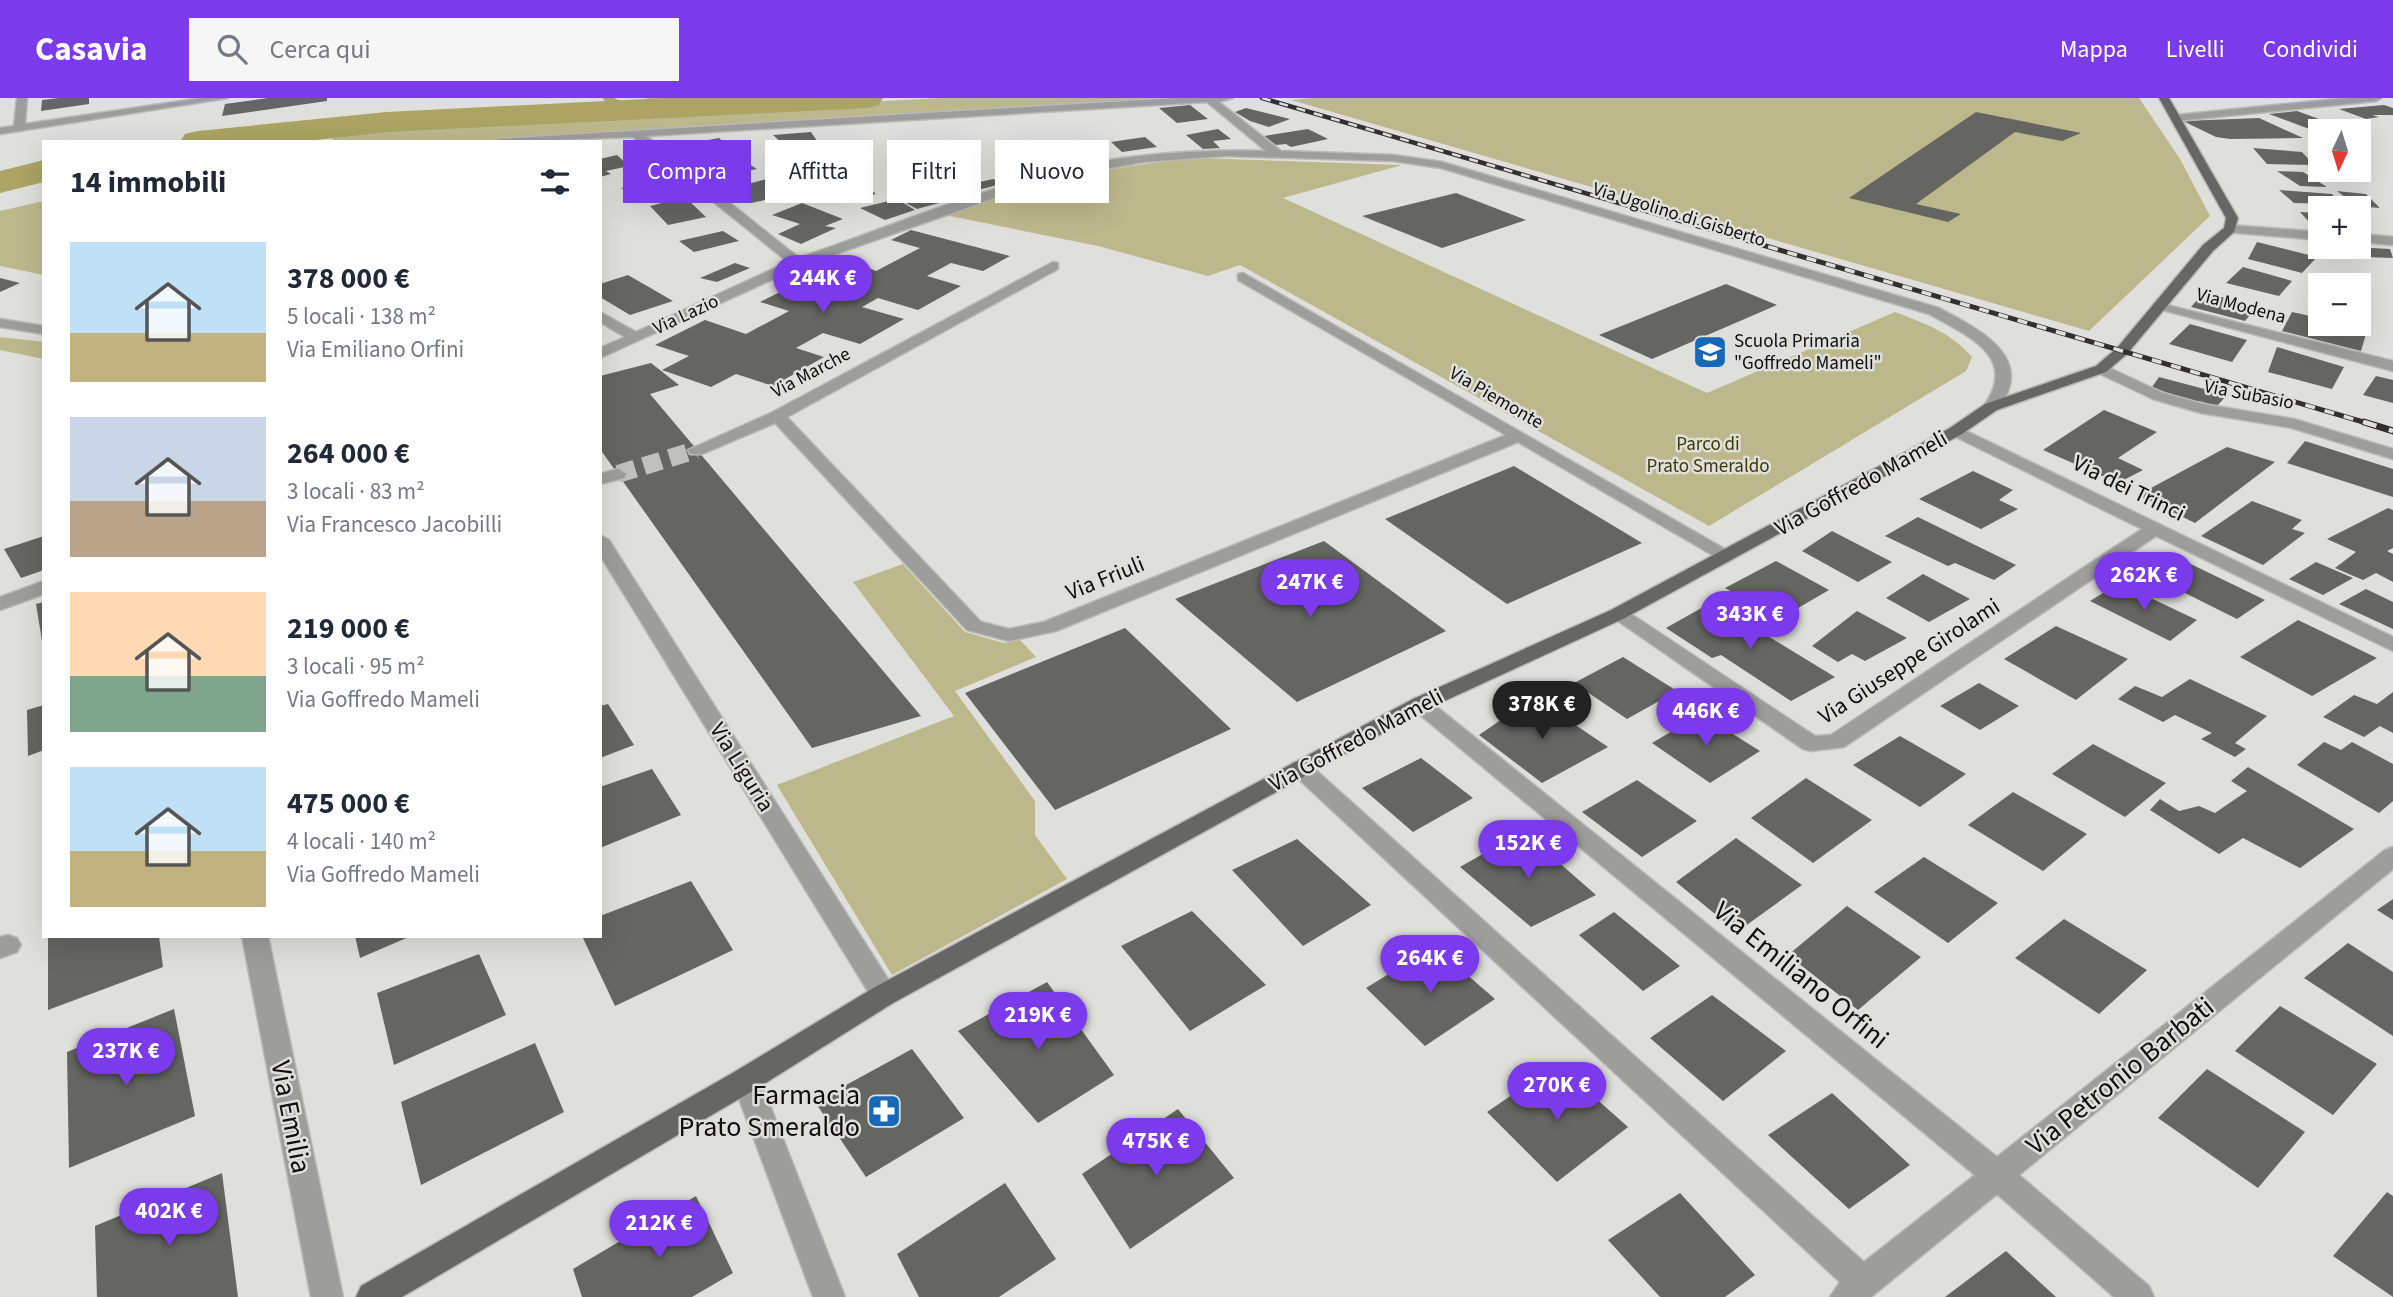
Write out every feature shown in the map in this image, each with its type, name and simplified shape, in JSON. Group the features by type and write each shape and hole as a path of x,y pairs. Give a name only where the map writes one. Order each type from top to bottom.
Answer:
{"main road":[{"path":"2165,98 2232,218 2230,229"},
{"name":"Via Goffredo Mameli","path":"372,1297 746,1080 884,995 1300,768 1420,705 1618,614 1956,431 1991,407 2101,369 2122,351 2208,248 2230,229"}],"street":[{"path":"19,128 22,98"},
{"path":"0,131 223,98"},
{"path":"529,140 1228,98"},
{"path":"2177,118 2376,98"},
{"path":"1209,99 1277,154"},
{"path":"635,133 797,264"},
{"name":"Via Lazio","path":"602,353 797,264 1044,177 1144,159 1191,154 1277,154"},
{"name":"Via Ugolino di Gisberto","path":"1277,154 1393,158 1442,165 1934,312 1990,347 2003,364 2004,388 1991,407"},
{"path":"2230,229 2308,235"},
{"path":"2371,239 2393,241"},
{"name":"Via Marche","path":"696,450 777,416 1053,266"},
{"name":"Via Piemonte","path":"1243,277 1728,556"},
{"name":"Via Modena","path":"2160,305 2393,366"},
{"path":"602,317 636,338"},
{"path":"0,323 42,330"},
{"name":"Via Subasio","path":"2101,369 2158,396 2201,408 2294,424 2393,454"},
{"name":"Via Friuli","path":"777,416 974,626 1009,635 1049,627 1518,436"},
{"name":"Via dei Trinci","path":"1956,431 2393,645"},
{"path":"602,478 618,474"},
{"name":"Via Giuseppe Girolami","path":"1618,614 1811,744 1822,745 1836,742 2155,528"},
{"name":"Via Liguria","path":"602,543 884,995"},
{"path":"0,604 42,588"},
{"name":"Via Emiliano Orfini","path":"1420,705 1997,1175 2138,1297"},
{"path":"1300,768 1855,1290"},
{"name":"Via Petronio Barbati","path":"1855,1290 2393,856"},
{"name":"Via Emilia","path":"255,938 327,1297"},
{"path":"746,1080 829,1297"}],"green space":[{"path":"647,98 791,98 646,107"},
{"path":"941,98 1184,98 511,140 332,140 340,131"},
{"path":"2139,98 2180,159 2210,216 2089,331 1291,100"},
{"name":"Parco di Prato Smeraldo","path":"1197,158 1402,165 1283,198 1707,393 1895,312 1946,335 1972,357 1966,371 1709,526 1240,265 1208,276 1098,246 945,215 995,199 995,203 1109,203 1109,170"},
{"path":"42,201 42,275 0,266 0,211"},
{"path":"0,337 42,342 42,359 0,350"},
{"path":"903,564 965,632 1004,643 1020,640 1036,657 955,691 1035,801 1035,835 1067,879 892,975 777,785 954,716 853,582"}],"building":[{"path":"89,98 89,104 41,111 42,100"},
{"path":"268,98 327,98 327,101 222,116 225,104"},
{"path":"1190,105 1208,119 1177,123 1159,108"},
{"path":"2384,105 2393,108 2393,115 2372,115 2379,117 2366,119 2339,109"},
{"path":"1246,108 1290,119 1269,127 1250,121 1235,112"},
{"path":"2297,111 2319,119 2308,119 2308,129 2269,114"},
{"path":"1976,112 2081,133 2062,141 2015,132 1916,204 1961,214 1948,222 1849,198"},
{"path":"2259,118 2303,138 2230,139 2216,137 2183,121"},
{"path":"1218,129 1231,139 1213,141 1220,148 1203,149 1186,135"},
{"path":"1308,129 1328,139 1291,147 1286,144 1276,145 1264,136"},
{"path":"811,132 816,140 778,140 773,135"},
{"path":"1145,137 1157,147 1122,152 1111,142"},
{"path":"2253,148 2302,152 2308,158 2308,165 2267,164"},
{"path":"617,155 623,160 623,167 606,171 611,174 602,176 602,159"},
{"path":"2277,171 2303,172 2308,175 2308,182 2319,182 2327,187 2300,186"},
{"path":"993,179 995,186 981,189 981,182"},
{"path":"765,180 765,200 751,203 751,183"},
{"path":"2279,190 2334,196 2308,196 2308,203 2294,203"},
{"path":"2337,191 2368,196 2343,196"},
{"path":"1456,193 1526,220 1442,248 1362,216"},
{"path":"2371,199 2380,208 2371,207"},
{"path":"887,201 904,203 915,210 885,220 860,208"},
{"path":"662,203 691,203 706,217 668,225 650,206"},
{"path":"802,203 843,219 825,226 836,228 801,244 778,234 800,224 772,215"},
{"path":"906,203 939,203 917,209"},
{"path":"2300,212 2308,212 2308,221"},
{"path":"911,230 1010,256 983,271 951,263 927,276 961,286 918,310 878,298 862,307 904,319 860,344 823,333 796,348 824,357 773,386 736,374 711,387 662,370 689,356 655,345 705,320 746,334 789,311 760,302 782,291 822,303 858,284 817,274 845,259 876,271 920,248 891,240"},
{"path":"723,231 739,241 694,252 679,241"},
{"path":"2257,242 2315,259 2302,273 2248,259"},
{"path":"2371,248 2390,249 2393,258 2371,257"},
{"path":"735,263 750,268 717,282 700,278"},
{"path":"2243,267 2292,281 2279,296 2226,283"},
{"path":"628,275 673,301 630,315 602,298 602,283"},
{"path":"0,278 20,283 0,292"},
{"path":"1726,284 1777,305 1652,359 1599,335"},
{"path":"2204,292 2257,307 2245,321 2191,307"},
{"path":"2292,312 2308,315 2308,336 2365,336 2361,351 2282,331"},
{"path":"2190,324 2247,340 2232,362 2169,344"},
{"path":"2277,347 2344,367 2332,389 2268,372"},
{"path":"651,363 679,385 650,394 921,716 812,748 602,452 602,375"},
{"path":"2376,376 2393,380 2393,403 2363,395"},
{"path":"2159,377 2227,395 2217,406 2199,401 2197,404 2152,387"},
{"path":"2104,410 2157,432 2118,458 2143,470 2118,483 2043,450"},
{"path":"2305,441 2393,469 2393,497 2287,463"},
{"path":"2227,447 2275,462 2195,523 2138,495"},
{"path":"1514,466 1642,543 1507,604 1385,519"},
{"path":"1973,471 2013,490 1999,500 2018,509 1981,529 1919,499"},
{"path":"2252,501 2302,520 2292,529 2305,533 2263,565 2201,536"},
{"path":"2388,508 2393,510 2393,548 2387,551 2393,554 2393,582 2376,573 2363,580 2335,568 2356,552 2327,539"},
{"path":"1918,517 2016,565 1994,580 1955,563 1948,566 1885,536"},
{"path":"1832,531 1892,562 1858,582 1802,551"},
{"path":"42,537 42,571 21,578 4,549"},
{"path":"1324,541 1446,631 1297,702 1175,599"},
{"path":"2166,552 2265,600 2237,619 2139,570"},
{"path":"1776,561 1829,590 1781,618 1725,588"},
{"path":"2316,562 2353,578 2323,595 2289,579"},
{"path":"1923,574 1970,599 1929,622 1886,598"},
{"path":"2119,583 2197,620 2170,641 2090,601"},
{"path":"2366,589 2393,602 2393,629 2339,604"},
{"path":"42,602 42,641 36,604"},
{"path":"1712,602 1835,677 1791,701 1721,655 1712,658 1666,628"},
{"path":"1857,611 1907,638 1865,661 1852,654 1838,662 1812,646"},
{"path":"2298,620 2377,658 2312,696 2240,657"},
{"path":"2056,626 2128,659 2076,700 2004,659"},
{"path":"1125,628 1231,729 1055,810 965,693"},
{"path":"1623,657 1677,691 1627,719 1574,683"},
{"path":"2190,679 2267,716 2235,743 2246,749 2235,757 2201,739 2212,733 2175,715 2163,722 2118,699 2135,686 2162,697"},
{"path":"1979,683 2019,706 1980,730 1940,706"},
{"path":"2393,692 2393,733 2380,726 2364,737 2323,717 2354,695 2377,704"},
{"path":"1534,697 1608,747 1542,783 1479,735"},
{"path":"608,704 634,745 602,757 602,706"},
{"path":"42,706 42,751 28,756 27,710"},
{"path":"1701,714 1760,751 1710,783 1652,743"},
{"path":"1900,736 1966,774 1920,807 1853,765"},
{"path":"2324,742 2341,750 2352,742 2393,764 2393,801 2379,813 2297,765"},
{"path":"2093,744 2166,783 2125,817 2052,774"},
{"path":"1421,758 1473,798 1413,832 1362,788"},
{"path":"2248,767 2354,829 2300,868 2243,838 2219,854 2150,810 2160,799 2179,811 2199,806 2215,813 2247,791 2231,781"},
{"path":"652,769 681,815 602,847 602,786"},
{"path":"1806,778 1872,820 1813,863 1751,818"},
{"path":"1637,780 1697,821 1642,857 1582,812"},
{"path":"2013,792 2087,834 2043,871 1968,825"},
{"path":"1523,831 1596,895 1531,927 1460,867"},
{"path":"1736,838 1802,885 1737,932 1676,882"},
{"path":"1297,839 1371,905 1303,946 1232,870"},
{"path":"1924,857 1998,903 1948,943 1874,892"},
{"path":"691,881 733,950 615,1006 583,938 602,938 602,915"},
{"path":"2393,899 2393,920 2377,910"},
{"path":"1847,906 1921,957 1858,1010 1788,955"},
{"path":"1192,911 1266,985 1190,1031 1121,946"},
{"path":"1614,912 1680,966 1643,991 1579,935"},
{"path":"2064,919 2147,970 2099,1014 2015,958"},
{"path":"48,938 159,938 163,967 48,1010"},
{"path":"355,938 406,938 360,958"},
{"path":"2348,943 2393,972 2393,1036 2304,978"},
{"path":"1434,946 1495,999 1425,1046 1366,988"},
{"path":"479,954 506,1015 394,1065 377,993"},
{"path":"1047,982 1114,1075 1038,1123 958,1031"},
{"path":"1712,995 1786,1051 1723,1101 1650,1038"},
{"path":"2280,1006 2377,1064 2333,1115 2235,1051"},
{"path":"174,1009 195,1116 69,1168 67,1052"},
{"path":"535,1043 564,1112 421,1185 401,1102"},
{"path":"912,1049 964,1118 866,1177 815,1102"},
{"path":"1557,1064 1628,1127 1557,1182 1487,1112"},
{"path":"2207,1069 2305,1132 2258,1188 2158,1118"},
{"path":"1832,1093 1910,1165 1849,1209 1768,1135"},
{"path":"1178,1109 1234,1178 1130,1249 1082,1174"},
{"path":"222,1173 238,1297 97,1297 95,1226"},
{"path":"1005,1183 1056,1259 999,1297 919,1297 897,1254"},
{"path":"2387,1192 2393,1196 2393,1297 2333,1256"},
{"path":"1680,1193 1755,1275 1725,1297 1660,1297 1608,1240"},
{"path":"696,1196 733,1273 692,1297 582,1297 573,1269"},
{"path":"2006,1251 2056,1297 1945,1297"}],"waterway":[{"path":"606,98 639,112"},
{"path":"217,140 387,122 867,98"},
{"path":"0,182 42,172"}],"tunnel":[{"path":"618,474 696,450"}],"railway":[{"path":"1262,98 1755,243"},
{"path":"1749,241 2370,424"},
{"path":"2364,422 2393,431"}],"place":[{"name":"Scuola Primaria \"Goffredo Mameli\"","path":"1710,352"},
{"name":"Farmacia Prato Smeraldo","path":"884,1111"}]}
